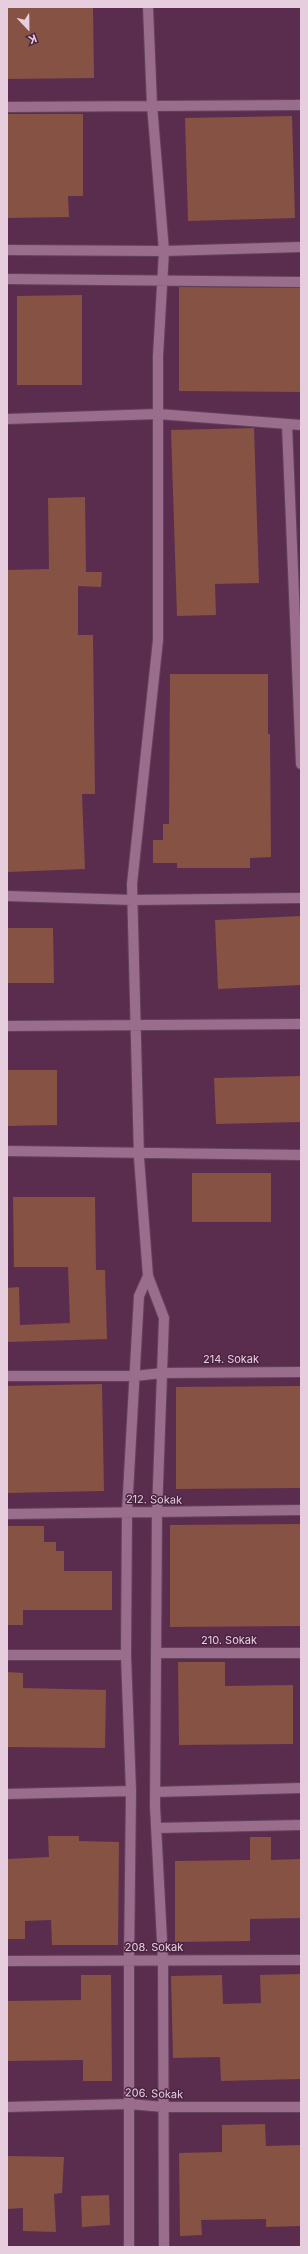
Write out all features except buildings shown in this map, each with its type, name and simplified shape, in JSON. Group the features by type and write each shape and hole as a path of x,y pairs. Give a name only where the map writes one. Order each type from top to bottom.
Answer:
{"street":[{"path":"148,7 152,104 164,251 158,356 158,640 132,884 139,1153 148,1276 164,1318 157,1513 155,1792 163,1960 164,2247"},
{"path":"7,107 152,104 301,105"},
{"path":"7,250 164,251 301,247"},
{"path":"7,279 301,282"},
{"path":"7,419 158,414 301,425"},
{"path":"287,425 301,764"},
{"path":"7,896 133,900 301,898"},
{"path":"7,1026 301,1024"},
{"path":"7,1151 301,1155"},
{"path":"129,2247 129,1960 131,1791 126,1655 127,1511 139,1296 148,1276"},
{"name":"214. Sokak","path":"135,1376 162,1373 301,1372"},
{"path":"7,1376 135,1376"},
{"name":"212. Sokak","path":"7,1514 127,1511 157,1513 301,1510"},
{"name":"210. Sokak","path":"157,1653 301,1653"},
{"path":"7,1655 126,1655"},
{"path":"155,1792 301,1788"},
{"path":"7,1794 131,1791"},
{"path":"156,1828 301,1825"},
{"name":"208. Sokak","path":"7,1961 301,1960"},
{"name":"206. Sokak","path":"7,2107 129,2104 164,2107 301,2107"}],"shaded area":[{"path":"7,7 301,7 301,2247 7,2247"}]}
